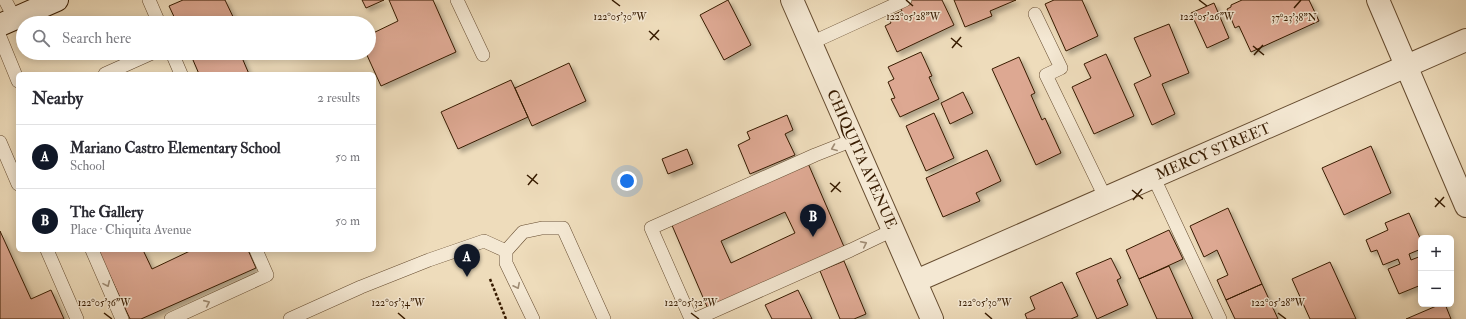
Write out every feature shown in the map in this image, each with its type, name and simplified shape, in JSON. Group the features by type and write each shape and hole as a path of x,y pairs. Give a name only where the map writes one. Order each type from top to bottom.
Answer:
{"street":[{"path":"7,15 57,0"},
{"name":"CHIQUITA AVENUE","path":"792,0 932,319"},
{"path":"1378,0 1466,206"},
{"name":"MERCY STREET","path":"916,281 1104,197 1466,40"}],"lane":[{"path":"149,0 155,16"},
{"path":"457,0 483,55"},
{"path":"811,43 905,0"},
{"path":"1035,14 1061,68 1046,75 1104,197"},
{"path":"0,37 16,75"},
{"path":"109,72 136,60"},
{"path":"175,60 180,72"},
{"path":"691,319 651,228 854,140"},
{"path":"0,142 16,179"},
{"path":"1153,176 1220,319"},
{"path":"533,319 506,263 506,251 523,232 542,228 563,228 604,319"},
{"path":"696,319 834,258 893,230"},
{"path":"290,319 361,287 429,260 484,241 506,251"},
{"path":"48,252 77,319"},
{"path":"93,252 122,319"},
{"path":"171,319 267,276 257,252"}],"building":[{"path":"183,0 225,0 233,16 174,16 169,6"},
{"path":"362,0 384,0 366,8"},
{"path":"389,0 433,0 456,52 381,86 376,72 369,60 376,60 376,32 398,21"},
{"path":"728,0 751,45 724,60 700,15"},
{"path":"911,0 942,0 954,25 897,52 885,26 891,23 888,17 902,11 899,5"},
{"path":"954,0 1016,0 990,11 992,16 965,27"},
{"path":"1054,0 1082,0 1098,36 1066,51 1045,4"},
{"path":"1242,0 1309,0 1319,21 1251,52 1239,26 1235,28 1227,9 1231,7 1231,5"},
{"path":"1214,3 1229,38 1207,48 1191,13"},
{"path":"1169,24 1189,73 1162,84 1175,114 1152,125 1134,84 1151,76 1134,38"},
{"path":"921,52 932,76 929,77 939,99 900,117 891,99 895,98 888,82 894,79 888,67"},
{"path":"1106,54 1134,116 1094,134 1072,87 1091,78 1084,64"},
{"path":"1019,57 1035,93 1031,95 1042,120 1045,118 1061,153 1036,165 992,69"},
{"path":"193,60 243,60 248,72 198,72"},
{"path":"569,63 586,101 532,126 515,88"},
{"path":"511,80 528,117 458,149 441,112"},
{"path":"963,92 973,113 950,124 941,103"},
{"path":"934,113 954,158 926,171 906,126"},
{"path":"787,115 793,130 785,134 795,155 750,174 738,145 750,139 747,132"},
{"path":"1371,146 1391,193 1344,215 1322,168"},
{"path":"687,149 693,164 668,174 662,159"},
{"path":"987,150 1001,181 976,193 980,201 943,217 926,178"},
{"path":"807,161 845,249 708,309 671,223","holes":["785,212 795,233 731,263 721,241"]},
{"path":"1228,208 1262,284 1226,300 1217,280 1228,275 1217,250 1204,257 1190,226"},
{"path":"1409,213 1419,235 1418,250 1409,254 1411,260 1418,257 1418,286 1399,294 1388,269 1400,264 1398,259 1383,265 1377,250 1371,252 1366,240 1388,230 1385,223"},
{"path":"1169,230 1183,259 1139,279 1126,250"},
{"path":"0,231 31,299 51,290 64,319 0,319"},
{"path":"99,252 144,252 152,269 188,252 249,252 256,268 141,319 130,319"},
{"path":"1111,258 1121,278 1117,280 1128,305 1097,319 1076,273"},
{"path":"844,261 866,314 854,319 840,319 820,271"},
{"path":"1330,262 1356,319 1310,319 1292,279"},
{"path":"1169,266 1193,319 1157,319 1139,279"},
{"path":"1062,282 1078,316 1071,319 1027,319 1025,314 1035,309 1030,297"},
{"path":"1262,284 1278,319 1235,319 1226,300"},
{"path":"798,290 812,319 772,319 765,305"},
{"path":"1434,307 1446,307 1451,319 1406,319"}],"place":[{"name":"The Gallery","path":"813,237"},
{"name":"Mariano Castro Elementary School","path":"467,277"}]}
